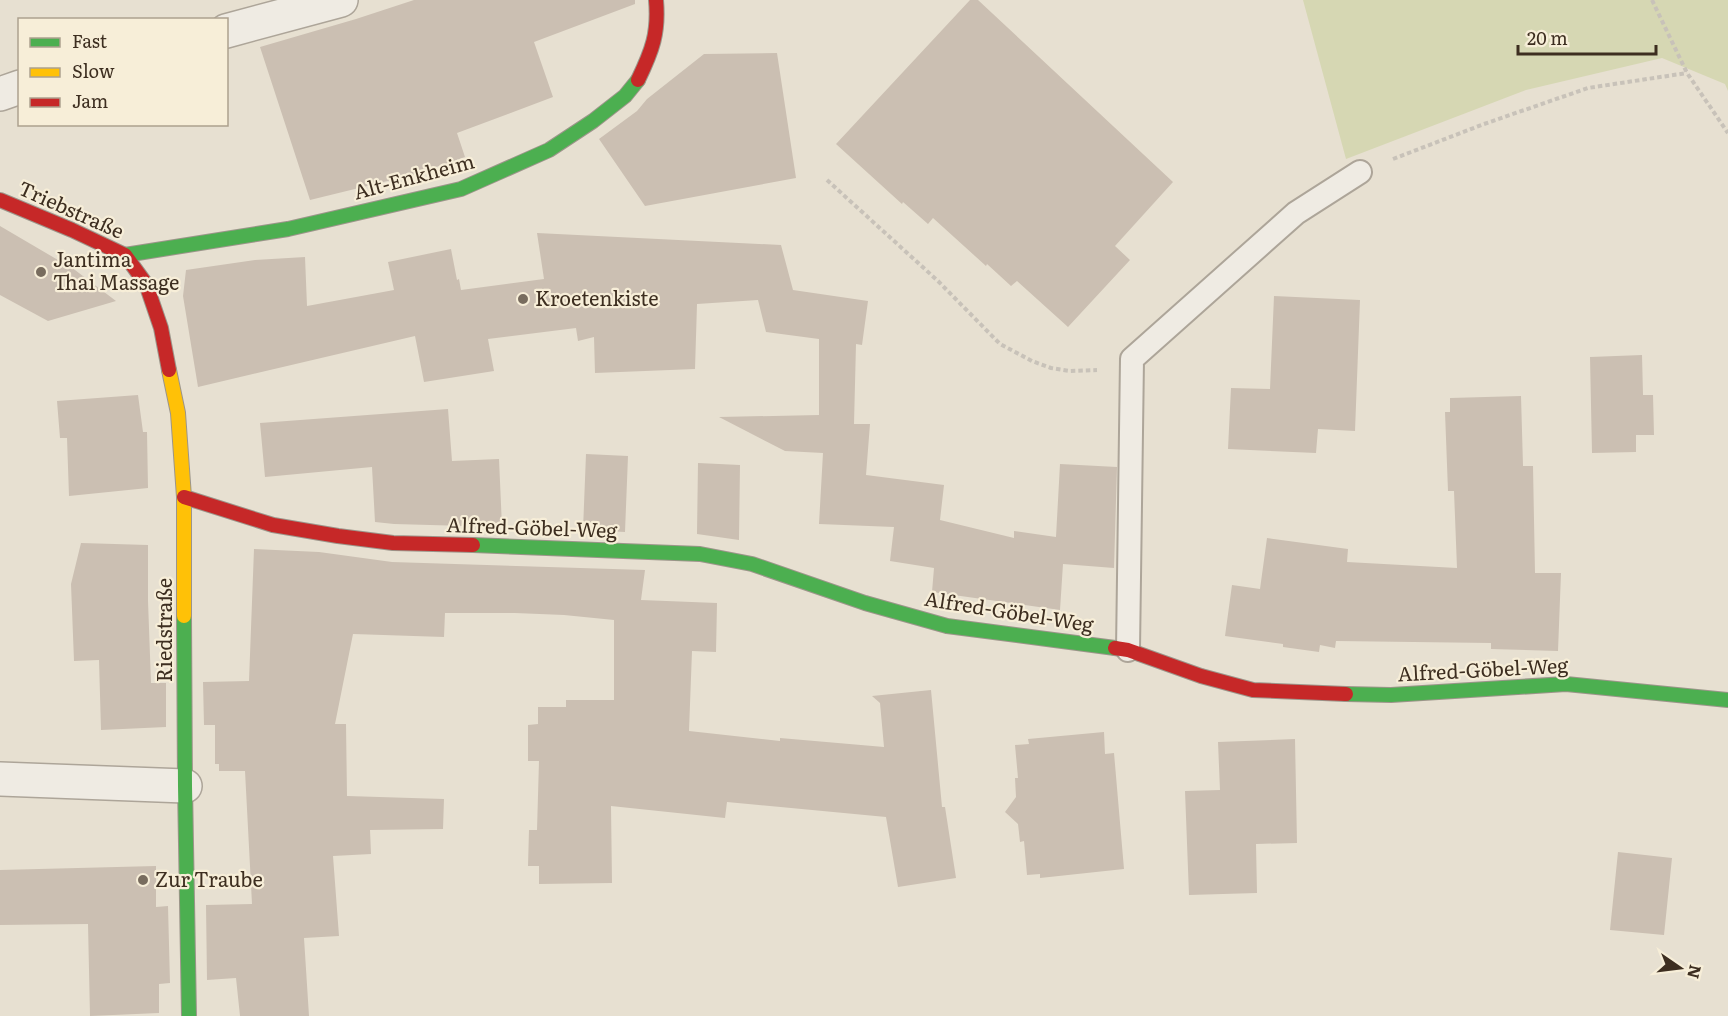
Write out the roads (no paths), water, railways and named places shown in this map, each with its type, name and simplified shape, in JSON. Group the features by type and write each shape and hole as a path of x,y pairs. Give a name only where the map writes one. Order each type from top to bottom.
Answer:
{"street":[{"path":"228,30 340,0"},
{"name":"Alt-Enkheim","path":"125,255 288,229 461,189 549,150 593,121 625,96 637,81 651,53 656,32 656,0"},
{"path":"0,94 18,88"},
{"name":"Triebstraße","path":"0,200 125,255"},
{"name":"Riedstraße","path":"125,255 146,284 161,327 178,413 184,497 189,1016"},
{"name":"Alfred-Göbel-Weg","path":"184,497 273,525 393,543 700,554 752,564 865,603 947,626 1128,650 1201,676 1253,690 1322,694 1390,694 1566,684 1728,700"},
{"path":"0,779 185,786"}],"lane":[{"path":"1128,650 1132,359 1296,213 1360,172"}],"place":[{"name":"Jantima Thai Massage","path":"41,272"},
{"name":"Kroetenkiste","path":"523,299"},
{"name":"Zur Traube","path":"143,880"}]}
